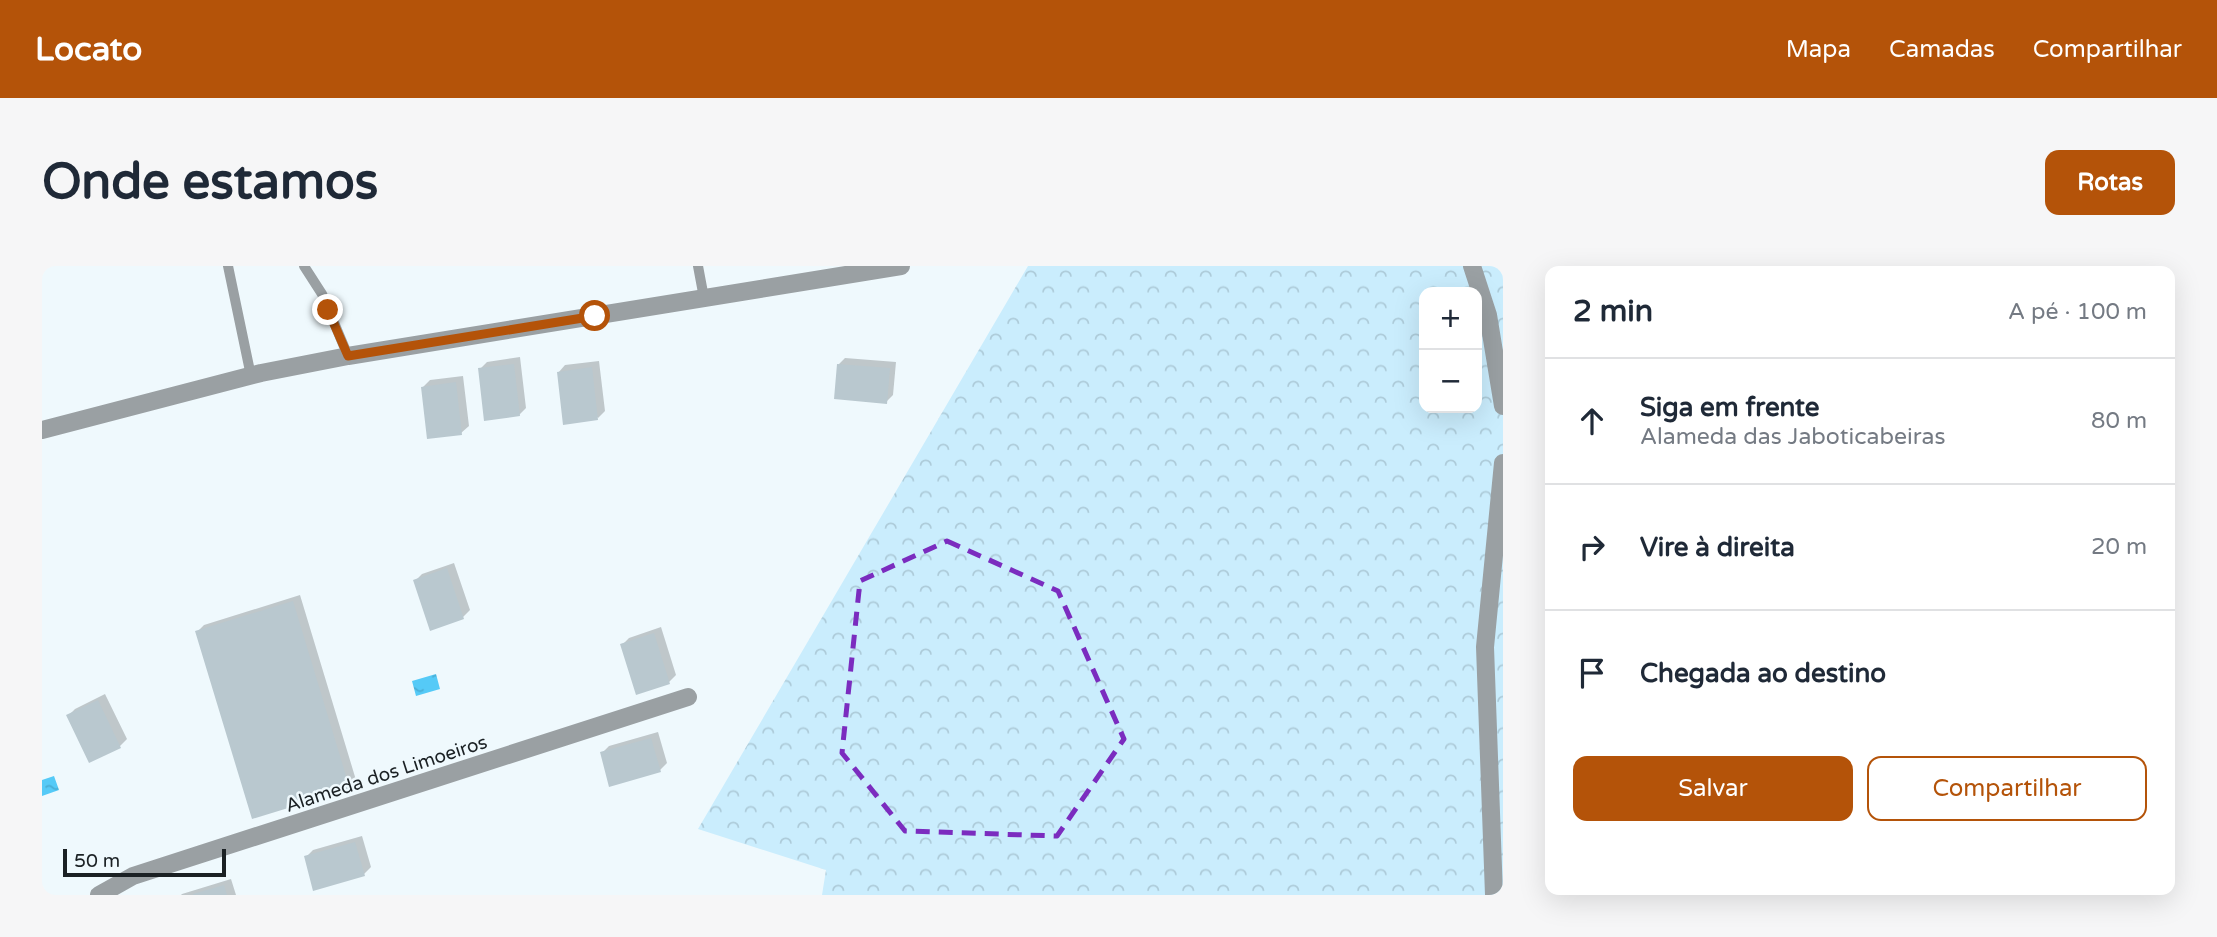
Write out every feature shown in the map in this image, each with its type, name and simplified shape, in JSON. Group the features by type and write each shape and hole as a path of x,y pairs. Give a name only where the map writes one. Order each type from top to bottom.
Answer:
{"street":[{"path":"1472,266 1488,315 1503,406"},
{"path":"42,430 251,376 348,356 893,267"},
{"path":"1494,895 1485,647 1503,463"},
{"name":"Alameda dos Limoeiros","path":"99,895 133,876 688,697"}],"lane":[{"path":"228,266 251,376"},
{"path":"304,266 321,294 348,356"},
{"path":"698,266 704,298"}],"highlighted area":[{"path":"947,541 1058,591 1124,739 1057,836 905,831 842,753 860,581"}],"green space":[{"path":"1028,266 1503,266 1503,895 822,895 826,870 698,829"}],"water":[{"path":"436,674 440,689 416,696 412,681"},
{"path":"54,776 59,790 42,796 42,780"}],"building":[{"path":"514,364 520,416 484,421 478,368"},
{"path":"837,364 890,368 887,404 834,399"},
{"path":"592,367 598,420 563,425 557,372"},
{"path":"456,382 462,435 427,439 421,387"},
{"path":"447,568 464,619 430,631 413,580"},
{"path":"293,601 350,789 252,819 195,631"},
{"path":"654,633 670,684 636,695 620,644"},
{"path":"98,700 121,748 89,763 66,715"},
{"path":"651,738 661,772 609,787 600,752"},
{"path":"355,842 365,876 313,891 304,856"},
{"path":"224,885 227,895 193,895 193,894"}],"route":[{"path":"328,310 348,356 595,316"}]}
